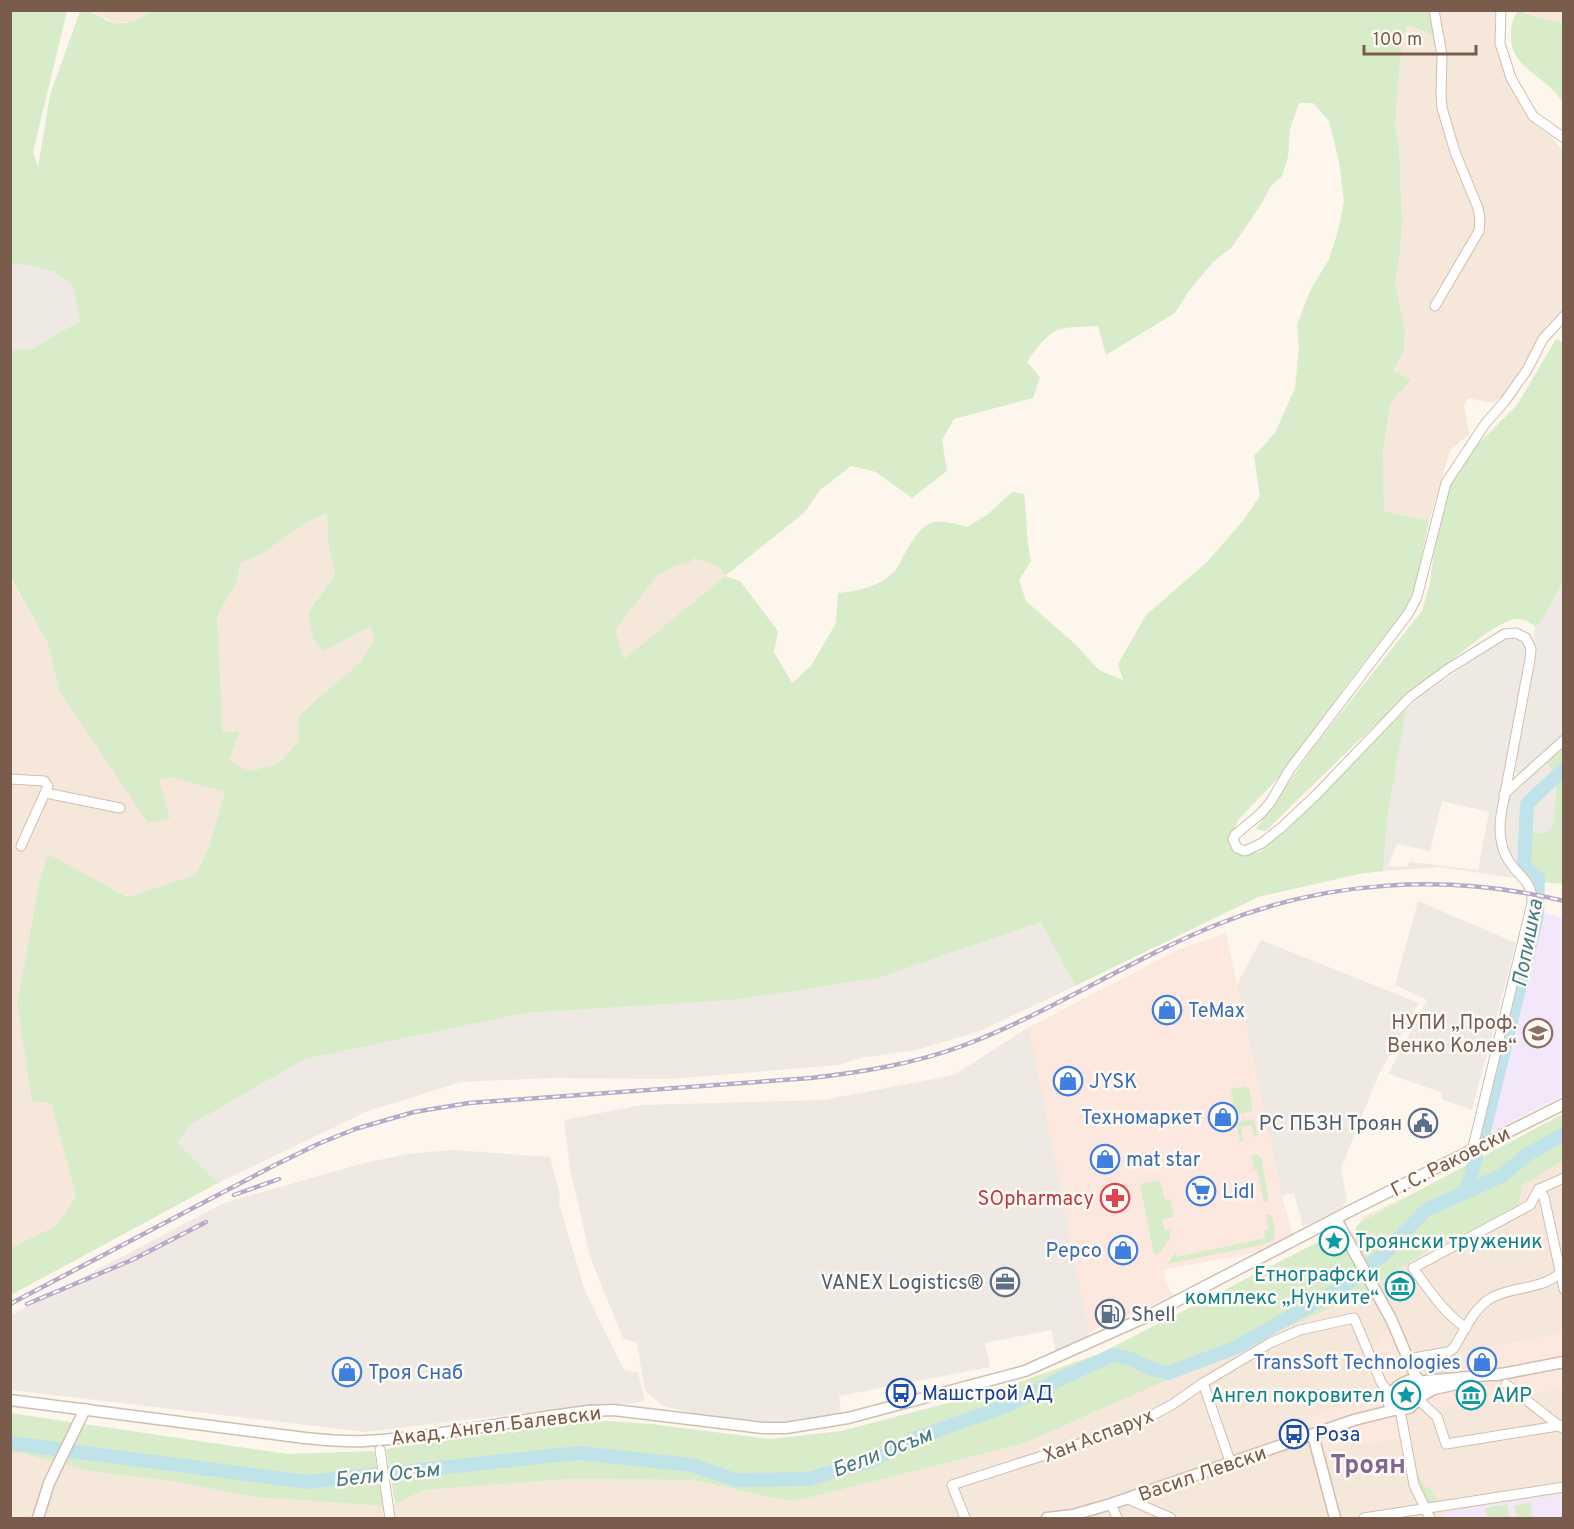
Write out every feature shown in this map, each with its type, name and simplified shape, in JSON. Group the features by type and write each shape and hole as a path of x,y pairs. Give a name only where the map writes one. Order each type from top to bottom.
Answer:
{"street":[{"path":"1434,10 1442,55 1442,108 1455,152 1480,219 1479,231 1435,306"},
{"path":"1502,10 1500,43 1511,78 1533,116 1563,138"},
{"path":"1472,1150 1532,903 1530,886 1507,859 1502,845 1500,822 1531,649 1526,638 1512,633 1497,638 1448,669 1410,697 1317,794 1262,843 1245,850 1237,849 1233,840 1235,835 1270,803 1290,769 1408,614 1417,597 1446,483 1485,424 1527,370 1543,339 1563,316"},
{"path":"1504,794 1563,740"},
{"path":"10,778 44,781 48,786 21,846"},
{"path":"46,793 120,808"},
{"name":"Г. С. Раковски","path":"1336,1219 1563,1104"},
{"path":"1466,1328 1436,1300 1413,1268 1530,1205 1539,1190 1563,1178"},
{"path":"1539,1190 1544,1197 1562,1271 1563,1289"},
{"path":"1336,1219 1374,1288 1414,1373 1425,1389 1422,1397"},
{"name":"Акад. Ангел Балевски","path":"10,1400 305,1438 346,1441 400,1438 541,1417 614,1410 763,1428 809,1426 908,1403 1025,1371 1138,1320 1336,1219"},
{"path":"1408,1359 1448,1352 1480,1306 1490,1299 1556,1278 1562,1271"},
{"name":"Хан Аспарух","path":"964,1518 952,1485 1107,1435 1142,1421 1173,1404 1244,1357 1286,1335 1326,1323 1354,1318 1389,1397"},
{"path":"1403,1346 1408,1370 1403,1383"},
{"path":"1562,1427 1504,1379 1410,1380 1403,1383 1389,1397 1390,1406 1397,1410 1409,1408 1434,1389 1504,1379 1563,1362"},
{"path":"1203,1383 1231,1464"},
{"name":"Васил Левски","path":"1354,1420 1389,1397"},
{"path":"1422,1397 1437,1417 1446,1444 1562,1427"},
{"path":"38,1518 44,1494 85,1409"},
{"path":"1397,1410 1414,1485 1430,1518"},
{"name":"Васил Левски","path":"1047,1518 1073,1515 1128,1499 1354,1420 1384,1411 1397,1410"},
{"path":"1313,1435 1335,1518"},
{"path":"380,1450 390,1518"},
{"path":"1364,1518 1563,1487"},
{"path":"1128,1499 1172,1518"},
{"path":"1111,1504 1117,1518"}],"shaded area":[{"path":"92,11 156,11 129,22 114,23"},
{"path":"1431,11 1498,11 1497,43 1527,117 1551,137 1563,151 1563,314 1512,389 1493,403 1468,398 1464,406 1469,434 1450,451 1429,521 1384,511 1383,451 1391,403 1411,380 1394,372 1404,350 1405,331 1395,282 1402,221 1399,143 1395,127 1402,40 1407,25 1425,33"},
{"path":"1521,11 1563,11 1563,23 1548,20"},
{"path":"10,264 28,265 56,272 74,288 80,321 30,350 11,349"},
{"path":"327,513 328,542 335,575 308,611 324,651 371,626 374,639 361,662 298,717 298,742 279,763 250,771 229,760 223,734 217,616 237,582 240,563 262,554 305,523"},
{"path":"694,558 718,566 725,576 624,659 615,630 658,575 675,566 691,562"},
{"path":"10,578 47,642 59,690 158,780 170,777 225,792 208,849 196,875 129,897 48,855 39,884 17,1003 51,1103 76,1197 56,1226 11,1247"},
{"path":"1563,582 1563,735 1519,775 1515,771 1532,662 1535,627 1551,605"},
{"path":"1513,635 1524,640 1527,654 1510,780 1511,791 1547,762 1557,777 1553,826 1542,834 1528,830 1526,860 1533,881 1441,867 1383,871 1387,820 1406,710 1424,694","holes":["1442,801 1489,812 1478,870 1410,862 1407,867 1388,866 1397,844 1430,851"]},
{"path":"1418,901 1516,943 1472,1110 1442,1099 1441,1092 1388,1074 1427,1000 1395,985"},
{"name":"НУПИ „Проф. Венко Колев“","path":"1540,911 1563,919 1563,1096 1485,1135 1495,1108"},
{"path":"1041,922 1075,986 980,1031 916,1050 861,1058 838,1065 671,1079 552,1078 461,1082 368,1111 218,1183 177,1143 190,1125 305,1059 525,1013 735,1000 878,978"},
{"path":"1226,933 1282,1196 1293,1236 1263,1251 1163,1270 1167,1286 1174,1295 1088,1333 1029,1027 1178,950"},
{"path":"1261,940 1419,1003 1378,1076 1341,1168 1347,1199 1343,1207 1303,1227 1294,1193 1282,1196 1237,984"},
{"path":"1029,1027 1090,1338 1056,1353 1051,1330 985,1343 990,1367 839,1396 841,1415 808,1421 771,1423 692,1413 663,1406 645,1391 637,1343 623,1338 590,1257 570,1168 564,1120 642,1105 824,1100 954,1075"},
{"path":"1563,1113 1563,1334 1442,1356 1398,1413 1419,1403 1495,1402 1563,1388 1563,1518 11,1518 11,1452 88,1471 171,1481 254,1497 383,1506 395,1504 424,1490 570,1479 692,1480 788,1501 1022,1444 1378,1286 1352,1235 1363,1217 1459,1171"},
{"path":"453,1150 550,1157 560,1195 559,1204 585,1291 624,1370 638,1373 645,1401 629,1404 609,1403 365,1432 11,1390 11,1315 224,1203 364,1163 408,1154"},
{"path":"1391,1328 1411,1360 1563,1334 1563,1388 1495,1402 1429,1408 1419,1403 1398,1413 1403,1439 1319,1451 1308,1418 1383,1388 1367,1349 1379,1342 1379,1335"},
{"path":"1563,1494 1563,1518 1447,1518 1444,1512"}],"green space":[{"path":"156,10 1431,11 1439,38 1407,25 1402,40 1395,127 1399,143 1402,221 1395,282 1405,331 1404,350 1394,371 1411,380 1391,403 1383,451 1384,511 1429,521 1414,593 1400,617 1350,680 1284,772 1238,820 1229,842 1238,852 1260,852 1406,710 1387,820 1383,871 1359,874 1258,897 1075,986 1041,922 878,978 735,1000 525,1013 305,1059 190,1125 177,1143 218,1183 11,1295 11,1247 56,1226 76,1197 51,1103 32,1101 17,1003 39,884 48,854 128,897 196,875 208,849 225,792 170,777 159,780 170,818 148,823 59,690 47,642 11,578 10,349 30,350 80,321 74,288 56,272 28,265 11,264 11,11 67,11 33,152 38,168 50,95 80,11 87,11 110,22 126,23","holes":["1299,103 1313,103 1329,121 1339,161 1344,201 1329,259 1310,291 1297,325 1299,347 1295,388 1275,433 1254,456 1260,496 1242,522 1207,562 1146,615 1118,664 1123,680 1099,670 1076,645 1026,601 1019,580 1031,561 1024,494 1012,492 988,514 967,527 944,522 928,524 922,528 897,568 888,577 868,587 838,593 836,623 811,666 792,683 774,652 778,631 740,581 725,576 805,512 820,490 851,466 876,472 912,498 947,471 942,440 954,419 1033,398 1040,377 1027,362 1043,341 1056,331 1072,327 1098,326 1106,355 1175,313 1189,291 1213,262 1232,247 1262,203 1270,187 1282,176 1288,157 1290,129","327,513 328,542 335,575 308,612 313,639 324,651 371,626 374,639 361,662 298,717 298,742 279,763 250,771 229,760 240,731 223,733 217,616 237,582 240,563 262,554 305,523","694,558 718,566 725,576 624,659 615,630 658,575 675,566 691,562"]},
{"path":"1518,11 1563,23 1563,104 1550,87 1517,58 1511,37 1514,17"},
{"path":"1556,339 1563,342 1563,582 1544,617 1535,627 1524,620 1511,620 1481,637 1381,720 1266,831 1256,829 1313,748 1422,611 1430,583 1440,505 1450,468 1517,405"},
{"path":"1563,744 1563,884 1533,881 1526,860 1528,830 1542,834 1553,826 1557,777 1547,762"},
{"path":"1531,908 1540,911 1495,1108 1485,1135 1481,1136"},
{"path":"1245,1086 1249,1089 1253,1111 1235,1115 1231,1089"},
{"path":"1563,1115 1563,1161 1522,1185 1517,1212 1462,1241 1455,1233 1378,1282 1356,1241 1356,1227 1361,1222"},
{"path":"1254,1120 1258,1135 1254,1137 1251,1125 1241,1127 1243,1141 1240,1142 1236,1122"},
{"path":"1257,1154 1261,1158 1269,1200 1264,1202 1257,1170 1254,1170 1251,1156"},
{"path":"1160,1180 1165,1200 1170,1199 1174,1217 1162,1220 1165,1231 1170,1230 1170,1238 1158,1255 1154,1254 1140,1184"},
{"path":"1266,1215 1272,1216 1275,1232 1273,1241 1167,1264 1176,1252 1177,1257 1265,1238 1264,1230 1269,1229"},
{"path":"1328,1239 1332,1244 1341,1240 1369,1291 1022,1444 788,1501 692,1480 570,1479 424,1490 395,1504 386,1449 593,1420 651,1424 770,1439 841,1431 994,1391 1101,1353 1318,1242"},
{"path":"1446,1366 1448,1373 1436,1375 1427,1374 1421,1369"},
{"path":"1415,1386 1418,1391 1411,1399 1402,1403 1395,1402 1395,1398 1404,1390"},
{"path":"10,1413 287,1454 374,1451 383,1506 254,1497 171,1481 88,1471 11,1452"},
{"path":"1412,1455 1425,1488 1428,1486 1439,1503 1431,1503 1423,1494 1417,1481"},
{"path":"1530,1502 1533,1518 1517,1518 1514,1506"},
{"path":"1507,1504 1510,1518 1487,1518 1485,1508"}],"waterway":[{"name":"Попишка","path":"1483,1135 1537,916 1538,878 1524,867 1527,804 1564,769"},
{"name":"Бели Осъм","path":"10,1443 307,1482 578,1453 692,1465 735,1480 808,1479 871,1461 919,1437 1006,1406 1113,1355 1168,1373 1235,1348 1343,1287 1385,1253 1426,1210 1501,1176 1528,1154 1564,1134"},
{"name":"Попишка","path":"1466,1192 1476,1157"}],"railway":[{"path":"10,1304 318,1144 355,1129 414,1112 469,1103 811,1078 906,1062 944,1052 995,1033 1184,939 1258,910 1300,898 1344,890 1432,884 1520,892 1564,901"},
{"path":"234,1195 279,1179"},
{"path":"27,1304 132,1260 206,1222"}],"place":[{"name":"ТеМах","path":"1167,1010"},
{"name":"НУПИ „Проф. Венко Колев“","path":"1538,1033"},
{"name":"JYSK","path":"1068,1081"},
{"name":"Техномаркет","path":"1223,1117"},
{"name":"РС ПБЗН Троян","path":"1423,1123"},
{"name":"mat star","path":"1105,1159"},
{"name":"Lidl","path":"1201,1191"},
{"name":"SOpharmacy","path":"1115,1198"},
{"name":"Троянски труженик","path":"1334,1241"},
{"name":"Pepco","path":"1123,1250"},
{"name":"VANEX Logistics®","path":"1005,1282"},
{"name":"Етнографски комплекс „Нунките“","path":"1400,1286"},
{"name":"Shell","path":"1110,1314"},
{"name":"TransSoft Technologies","path":"1482,1362"},
{"name":"Троя Снаб","path":"347,1372"},
{"name":"Машстрой АД","path":"901,1393"},
{"name":"Ангел покровител","path":"1406,1395"},
{"name":"АИР","path":"1471,1395"},
{"name":"Роза","path":"1294,1434"}],"district":[{"name":"Троян","path":"1368,1464"}]}
